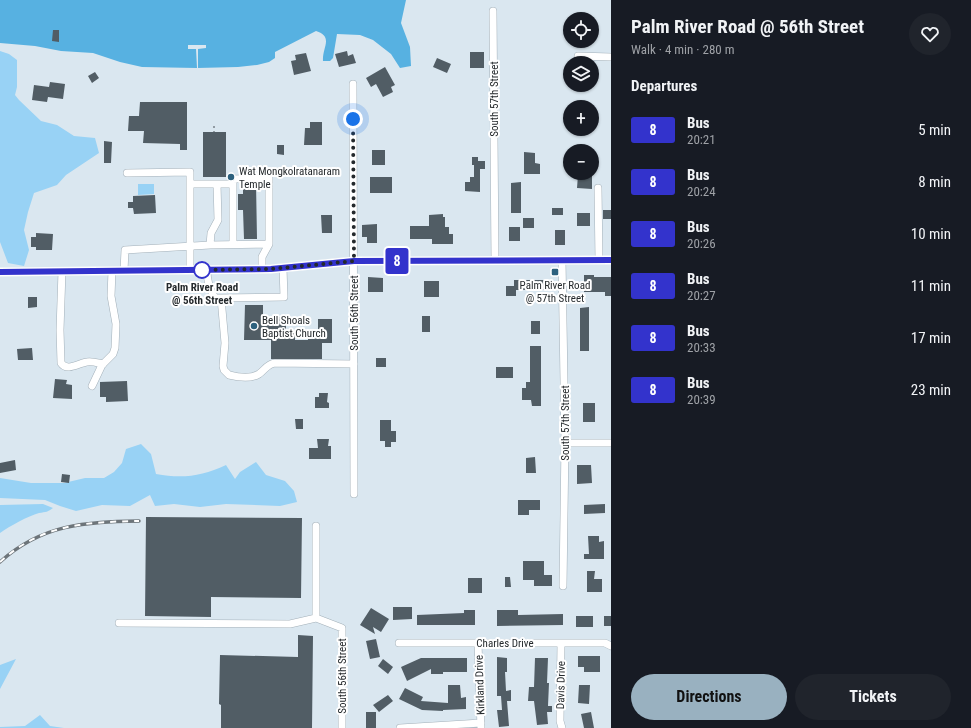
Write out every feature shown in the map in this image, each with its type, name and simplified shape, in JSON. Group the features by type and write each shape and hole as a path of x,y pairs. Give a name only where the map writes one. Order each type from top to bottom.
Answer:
{"street":[{"name":"South 57th Street","path":"493,11 495,260"},
{"path":"599,57 611,57"},
{"name":"South 56th Street","path":"353,84 354,494"},
{"path":"127,173 190,172 190,270"},
{"path":"232,244 234,178 269,178 270,244 262,257 262,270"},
{"path":"190,184 233,184"},
{"path":"210,245 210,233 218,220 217,184"},
{"path":"598,188 599,260"},
{"path":"124,271 125,250 232,244 270,244"},
{"name":"South 57th Street","path":"562,260 565,443 563,586"},
{"path":"0,272 262,270 354,261 611,260"},
{"path":"207,270 209,289 215,298 284,297 282,268"},
{"path":"62,271 60,363 66,368 87,362 103,364"},
{"path":"92,386 103,364 113,354 116,337 112,296 112,271"},
{"path":"221,298 225,343 224,370 229,375 256,375 267,366 275,363 354,364"},
{"path":"565,443 611,443"},
{"path":"119,623 290,624 316,618 316,526"},
{"name":"South 56th Street","path":"316,618 342,628 342,728"},
{"name":"Charles Drive","path":"399,643 605,643 611,646"},
{"name":"Kirkland Drive","path":"478,643 481,726"},
{"name":"Davis Drive","path":"561,643 560,720 562,728"},
{"path":"400,728 481,726"}],"path":[{"path":"214,126 214,132"}],"shaded area":[{"path":"0,0 406,0 401,23 410,47 411,66 400,68 391,54 373,40 360,35 337,34 333,58 330,61 323,61 326,39 325,36 316,31 275,52 275,58 269,62 257,65 197,68 142,67 120,62 93,53 61,51 35,46 0,43"},
{"path":"0,51 9,54 17,60 17,87 15,95 19,100 41,121 57,125 74,136 95,138 99,153 66,175 57,185 34,193 24,230 29,250 24,266 8,263 0,242"},
{"path":"138,184 154,184 154,194 138,195"},
{"path":"141,444 151,454 156,474 166,476 192,476 209,472 226,465 235,479 240,472 256,462 266,475 285,481 294,491 297,502 280,506 226,504 200,507 174,504 155,506 150,495 130,506 102,505 76,511 45,500 0,498 0,478 31,483 64,483 85,478 104,478 114,472 122,463 126,449"},
{"path":"43,504 53,508 24,519 0,533 0,505"},
{"path":"16,659 0,689 0,665"},
{"path":"40,715 50,726 64,728 0,728 25,726"}],"pier":[{"path":"188,45 206,45 206,48 198,49 198,68 196,49 188,49"}],"building":[{"path":"53,30 59,30 59,42 52,41"},
{"path":"347,51 348,56 353,54 356,63 339,67 335,54"},
{"path":"470,52 484,52 484,68 470,68"},
{"path":"306,53 311,71 294,75 291,61 296,60 295,55"},
{"path":"437,58 451,64 447,73 433,67"},
{"path":"385,67 395,85 391,87 393,92 383,97 376,84 371,87 366,78"},
{"path":"95,72 99,78 92,83 88,76"},
{"path":"50,82 65,84 63,99 48,97 47,102 32,100 34,85 49,87"},
{"path":"140,102 187,102 187,150 180,150 180,144 143,143 144,131 128,131 129,116 139,116"},
{"path":"310,122 322,122 322,145 304,145 305,128 310,128"},
{"path":"203,132 226,132 226,177 203,177"},
{"path":"104,141 112,142 111,163 104,163"},
{"path":"277,145 284,145 284,155 277,154"},
{"path":"372,150 385,150 385,165 372,165"},
{"path":"524,152 535,153 535,163 540,164 540,174 524,174"},
{"path":"472,157 478,157 478,161 485,161 485,169 480,169 480,192 465,191 465,182 470,182 470,177 474,177"},
{"path":"370,177 392,177 392,193 370,193"},
{"path":"578,180 592,180 592,189 577,188"},
{"path":"521,182 521,213 511,213 511,183"},
{"path":"256,183 257,239 244,239 243,210 238,210 238,194 243,194 243,184"},
{"path":"155,195 156,213 134,214 133,208 128,208 128,202 133,202 133,196"},
{"path":"552,208 563,208 563,215 552,215"},
{"path":"603,210 611,210 611,219 603,219"},
{"path":"577,213 590,213 590,226 577,226"},
{"path":"443,214 443,217 445,217 445,227 449,227 449,234 453,234 453,244 432,244 432,239 410,239 410,226 429,226 429,215"},
{"path":"321,215 332,215 332,233 322,233"},
{"path":"523,218 534,218 534,228 523,228"},
{"path":"377,224 377,243 367,243 367,237 362,237 362,225"},
{"path":"509,227 520,227 520,241 509,241"},
{"path":"555,230 565,230 565,245 555,245"},
{"path":"36,233 53,234 52,250 36,250 36,247 31,247 31,237 36,237"},
{"path":"584,275 594,275 594,277 611,277 611,296 605,296 605,292 584,292"},
{"path":"368,277 383,278 383,292 368,292"},
{"path":"514,280 544,280 544,290 516,290 516,296 506,296 506,286 514,286"},
{"path":"424,281 439,281 439,297 424,297"},
{"path":"28,297 37,297 37,307 28,308"},
{"path":"245,305 263,305 263,317 274,318 274,316 286,318 286,333 295,333 295,340 308,340 308,333 318,333 318,319 332,319 332,343 322,343 322,359 271,359 271,340 244,340"},
{"path":"589,307 589,351 580,351 580,308"},
{"path":"422,316 430,316 430,332 422,332"},
{"path":"531,321 540,321 540,334 531,334"},
{"path":"530,346 541,346 541,406 532,406 531,400 522,400 522,388 526,388 526,382 530,382"},
{"path":"32,348 33,360 18,360 17,349"},
{"path":"376,358 386,358 386,367 376,367"},
{"path":"496,367 513,367 513,378 496,378"},
{"path":"55,379 67,380 66,384 72,385 72,399 53,398"},
{"path":"127,381 128,401 106,402 106,397 100,397 100,382"},
{"path":"319,393 328,393 327,402 329,403 329,408 315,408 315,397 319,397"},
{"path":"583,403 595,403 595,422 583,422"},
{"path":"295,419 303,419 303,429 296,429"},
{"path":"380,420 391,420 391,431 396,431 396,442 391,442 391,447 385,447 385,441 380,441"},
{"path":"317,439 329,439 328,446 331,446 331,459 309,459 309,448 318,448"},
{"path":"535,457 536,473 526,473 526,458"},
{"path":"15,460 16,470 0,473 0,463"},
{"path":"577,465 591,465 592,483 577,484"},
{"path":"62,474 70,475 69,483 61,482"},
{"path":"518,500 540,500 540,510 529,510 529,515 518,515"},
{"path":"605,504 605,513 584,514 584,505"},
{"path":"146,517 302,518 301,598 211,597 211,617 145,616"},
{"path":"588,536 599,536 599,542 604,541 604,559 584,559 584,554 589,554"},
{"path":"523,561 544,561 544,575 552,575 552,586 534,586 534,580 523,580"},
{"path":"587,571 595,571 594,579 602,579 602,592 587,592"},
{"path":"505,577 510,577 511,587 505,587"},
{"path":"468,578 482,578 482,593 468,593"},
{"path":"393,607 412,607 412,619 393,620"},
{"path":"371,608 389,619 381,632 373,627 375,634 360,625"},
{"path":"464,610 475,610 475,625 417,625 417,615 464,613"},
{"path":"497,610 518,610 518,615 563,614 563,625 497,626"},
{"path":"576,616 593,616 593,627 576,627"},
{"path":"604,616 611,616 611,626 604,626"},
{"path":"298,635 313,636 312,728 221,728 221,705 219,704 220,655 298,657"},
{"path":"376,639 380,657 370,659 366,641"},
{"path":"578,656 600,656 600,672 584,672 584,667 578,667"},
{"path":"497,657 507,658 507,672 505,672 506,691 511,690 511,701 507,701 509,726 499,727 497,710 502,710 501,696 497,696"},
{"path":"421,658 467,658 467,672 443,672 443,674 431,674 431,669 407,681 401,667"},
{"path":"535,658 548,658 548,706 552,706 552,712 547,712 548,724 537,725 534,701 528,701 529,687 534,687"},
{"path":"383,659 393,667 388,674 378,666"},
{"path":"448,685 460,685 461,698 466,697 466,709 443,711 422,710 399,699 405,688 423,697 421,701 448,703"},
{"path":"579,685 590,685 589,704 578,703"},
{"path":"388,695 393,701 379,712 373,705"},
{"path":"366,712 376,712 376,728 366,728"},
{"path":"591,712 594,728 584,728 581,714"}],"railway":[{"path":"0,562 16,549 48,533 82,524 139,521"}],"bus line":[{"name":"8","path":"0,272 271,269 354,261 611,260"}],"place":[{"name":"Wat Mongkolratanaram Temple","path":"231,177"},
{"name":"Palm River Road @ 56th Street","path":"202,270"},
{"name":"Palm River Road @ 57th Street","path":"555,272"},
{"name":"Bell Shoals Baptist Church","path":"254,326"}],"route":[{"path":"202,270 198,270 271,269 354,261 353,119"}]}
